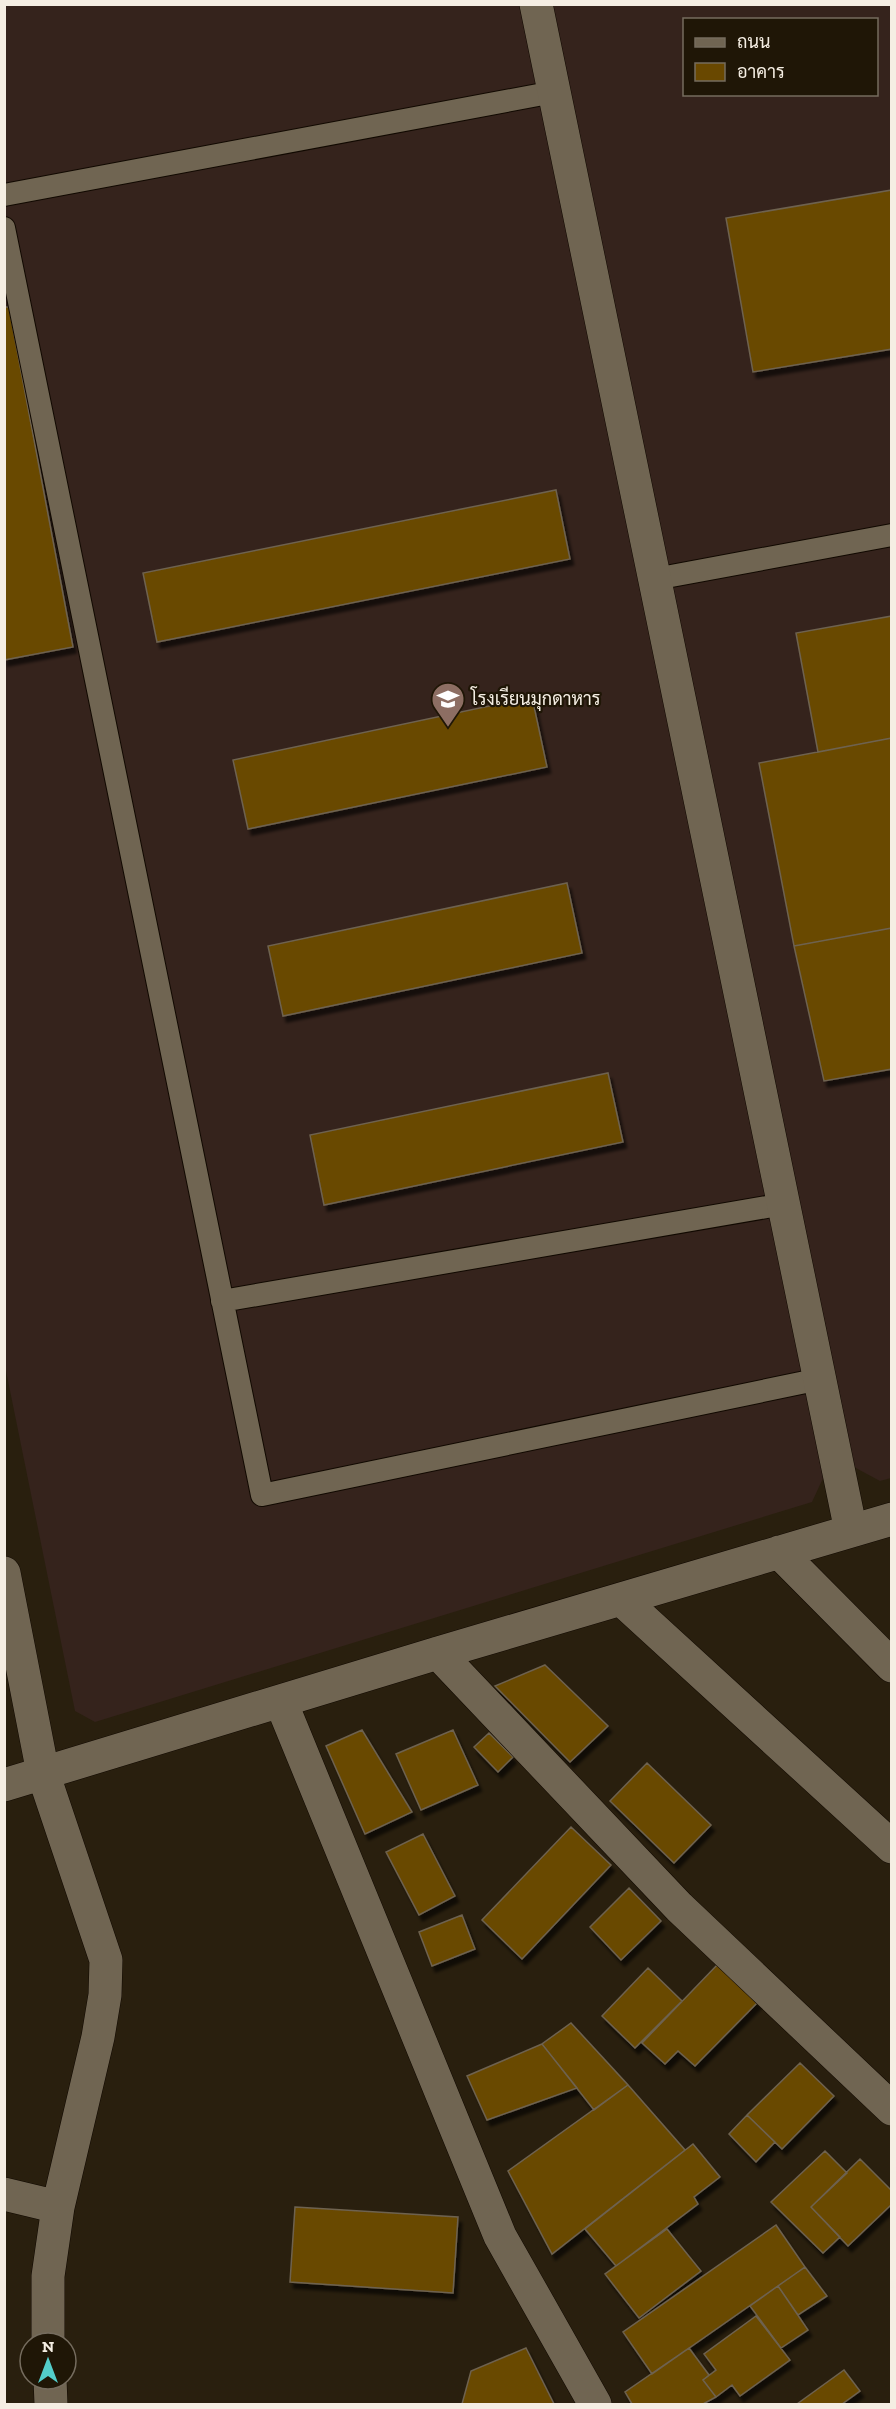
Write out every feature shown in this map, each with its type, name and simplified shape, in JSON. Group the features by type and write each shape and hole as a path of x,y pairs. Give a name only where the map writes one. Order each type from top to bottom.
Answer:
{"street":[{"path":"537,4 851,1531"},
{"path":"4,1785 891,1519"},
{"path":"779,1552 891,1666"},
{"path":"4,1573 44,1773 106,1960 105,1995 99,2037 58,2207 48,2276 48,2331"},
{"path":"621,1599 891,1847"},
{"path":"438,1653 679,1907 891,2109"},
{"path":"281,1702 500,2236 595,2404"},
{"path":"4,2194 58,2207"}],"lane":[{"path":"4,195 554,92"},
{"path":"4,228 262,1495 820,1379"},
{"path":"656,579 891,535"},
{"path":"222,1302 784,1204"}],"shaded area":[{"name":"โรงเรียนมุกดาหาร","path":"4,5 891,5 891,1478 880,1481 854,1467 824,1476 812,1502 95,1722 75,1711 4,1361"}],"building":[{"path":"892,190 892,349 753,372 726,218"},
{"path":"4,307 9,307 73,647 4,660"},
{"path":"556,490 570,559 157,642 143,573"},
{"path":"892,616 892,738 818,752 796,633"},
{"path":"532,697 547,767 248,829 233,760"},
{"path":"892,738 892,928 794,946 759,763"},
{"path":"567,883 582,953 283,1016 268,946"},
{"path":"892,928 892,1069 824,1081 794,946"},
{"path":"608,1073 623,1142 324,1205 310,1135"},
{"path":"545,1665 608,1726 570,1762 495,1686"},
{"path":"362,1730 412,1812 365,1834 326,1746"},
{"path":"453,1730 478,1785 421,1810 396,1754"},
{"path":"489,1733 513,1757 498,1772 474,1747"},
{"path":"647,1763 711,1825 674,1863 610,1801"},
{"path":"571,1827 611,1865 522,1959 482,1920"},
{"path":"423,1834 455,1896 419,1915 386,1852"},
{"path":"629,1888 661,1921 621,1960 590,1927"},
{"path":"462,1915 475,1949 432,1966 419,1932"},
{"path":"718,1964 758,2002 695,2066 678,2051 665,2064 642,2043"},
{"path":"648,1968 682,2001 635,2048 602,2016"},
{"path":"571,2023 628,2085 594,2110 542,2044"},
{"path":"542,2044 577,2088 487,2120 467,2076"},
{"path":"800,2063 834,2096 782,2149 747,2115"},
{"path":"628,2085 685,2150 552,2254 508,2171"},
{"path":"747,2115 775,2142 756,2162 729,2134"},
{"path":"693,2144 720,2177 694,2197 698,2204 616,2266 585,2229"},
{"path":"825,2151 847,2173 811,2207 840,2237 823,2253 771,2202"},
{"path":"860,2159 892,2191 892,2204 848,2246 811,2207"},
{"path":"295,2207 458,2217 453,2293 290,2282"},
{"path":"776,2225 805,2267 652,2374 623,2332"},
{"path":"667,2229 701,2271 639,2318 605,2274"},
{"path":"805,2267 827,2296 798,2315 778,2286"},
{"path":"778,2286 808,2330 781,2348 750,2306"},
{"path":"756,2316 790,2360 740,2396 732,2385 716,2397 703,2380 716,2370 704,2354"},
{"path":"526,2348 554,2404 462,2404 471,2371"},
{"path":"689,2348 709,2375 703,2380 716,2397 703,2404 632,2404 625,2392"},
{"path":"844,2370 860,2391 842,2404 797,2404"}],"place":[{"name":"โรงเรียนมุกดาหาร","path":"448,728"}]}
